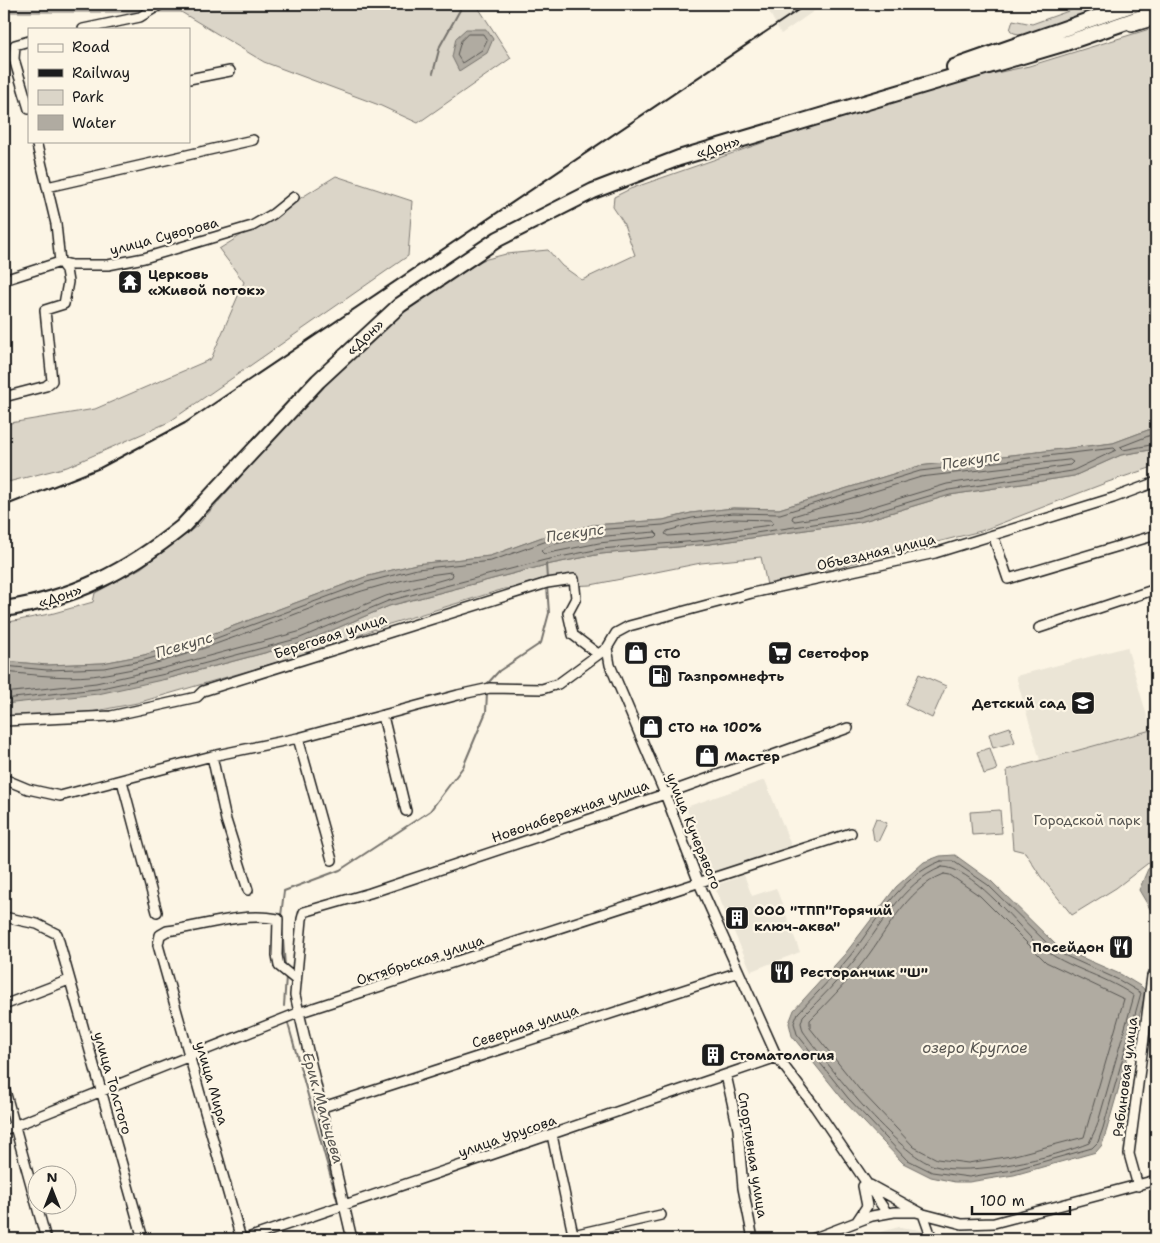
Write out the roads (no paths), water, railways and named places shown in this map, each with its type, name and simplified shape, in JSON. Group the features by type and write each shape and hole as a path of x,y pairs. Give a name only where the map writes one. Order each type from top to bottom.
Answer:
{"highway":[{"name":"«Дон»","path":"774,130 1136,4"},
{"name":"«Дон»","path":"4,609 71,594 103,580 128,566 169,537 188,521 318,381 400,305 464,260 498,239 593,192 679,158 1066,43 1156,12"}],"street":[{"path":"1107,14 1132,4"},
{"path":"88,28 140,17 158,6"},
{"path":"1066,43 1156,20"},
{"path":"28,41 15,45 14,59 28,106"},
{"path":"190,79 230,71"},
{"path":"47,187 253,140"},
{"path":"4,397 46,386 52,381 53,369 45,310 64,304 68,282 66,270 60,262 56,224 36,142"},
{"name":"улица Суворова","path":"4,280 60,262 72,265 108,265 144,258 252,226 274,214 294,197"},
{"name":"Объездная улица","path":"4,779 28,789 60,796 212,756 298,738 490,688 542,690 558,684 607,648 616,633 629,626 752,593 935,553 1113,498 1156,482"},
{"path":"993,535 1008,579 1156,535"},
{"name":"Береговая улица","path":"4,721 111,716 197,697 203,690 327,653 392,630 547,583 574,578 576,598 568,614 573,635 598,654"},
{"path":"1039,628 1156,590"},
{"name":"улица Кучерявого","path":"607,648 610,665 699,883 777,1057 815,1107 887,1213"},
{"path":"382,716 406,811"},
{"name":"Новонабережная улица","path":"295,979 304,912 370,893 664,794 848,728"},
{"path":"298,738 332,860"},
{"path":"212,756 226,820 248,890"},
{"path":"122,781 157,912"},
{"name":"Октябрьская улица","path":"4,1130 298,1013 851,833"},
{"name":"улица Мира","path":"241,1239 158,946 160,935 167,931 246,918 266,917 278,919 277,955 279,966 295,979"},
{"name":"улица Толстого","path":"4,918 37,924 57,934 68,980 102,1092 143,1239"},
{"name":"Северная улица","path":"320,1108 739,972"},
{"name":"Рябиновая улица","path":"1138,1186 1129,1154 1152,976 1156,974"},
{"path":"295,979 298,1013 352,1239"},
{"path":"4,1005 68,980"},
{"name":"улица Урусова","path":"245,1239 777,1057"},
{"name":"Спортивная улица","path":"726,1075 738,1129 743,1188 753,1239"},
{"path":"4,1087 46,1239"},
{"path":"552,1135 574,1237 661,1215"},
{"name":"улица Кучерявого","path":"855,1222 865,1212 868,1203 859,1174"},
{"path":"812,1239 855,1222 887,1213 906,1211 948,1222 983,1224 1156,1180"},
{"name":"улица Кучерявого","path":"865,1183 923,1214"},
{"path":"923,1214 932,1239"}],"water":[{"path":"466,29 486,29 493,39 487,53 459,71 452,57 456,38"},
{"name":"Псекупс","path":"1156,427 1156,449 1121,455 1074,476 950,495 860,522 710,544 601,554 546,565 389,606 302,643 166,679 98,694 4,704 4,661 47,665 103,663 144,655 204,637 365,577 416,564 490,556 545,536 593,525 663,520 691,513 733,508 779,509 919,466 1113,443"},
{"name":"озеро Круглое","path":"955,855 991,881 1058,947 1122,975 1142,987 1146,992 1102,1145 1096,1152 1014,1175 969,1182 955,1182 931,1177 903,1163 845,1102 792,1036 789,1023 794,1010 845,954 896,887 924,862 940,856"},
{"path":"1156,864 1156,919 1139,890 1148,869"}],"waterway":[{"path":"433,73 440,46 460,10"},
{"name":"Ерик Мальцева","path":"546,564 547,579"},
{"name":"Ерик Мальцева","path":"488,683 499,671 541,643 549,613 547,586"},
{"name":"Ерик Мальцева","path":"281,916 284,891 340,870 430,811 463,767 486,712 487,693"},
{"name":"Ерик Мальцева","path":"282,926 285,966"},
{"name":"Ерик Мальцева","path":"284,1006 286,976"},
{"name":"Ерик Мальцева","path":"287,1020 338,1203"},
{"name":"Ерик Мальцева","path":"341,1210 347,1239"}],"railway":[{"path":"4,506 100,468 185,423 807,4"}],"place":[{"name":"Церковь «Живой поток»","path":"130,282"},
{"name":"СТО","path":"636,653"},
{"name":"Светофор","path":"780,653"},
{"name":"Газпромнефть","path":"660,676"},
{"name":"Детский сад","path":"1083,703"},
{"name":"СТО на 100%","path":"651,727"},
{"name":"Мастер","path":"707,756"},
{"name":"ООО \"ТПП\"Горячий ключ-аква\"","path":"737,918"},
{"name":"Посейдон","path":"1121,947"},
{"name":"Ресторанчик \"Ш\"","path":"782,972"},
{"name":"Стоматология","path":"713,1055"}],"park label":[{"name":"Городской парк","path":"1087,820"}]}
